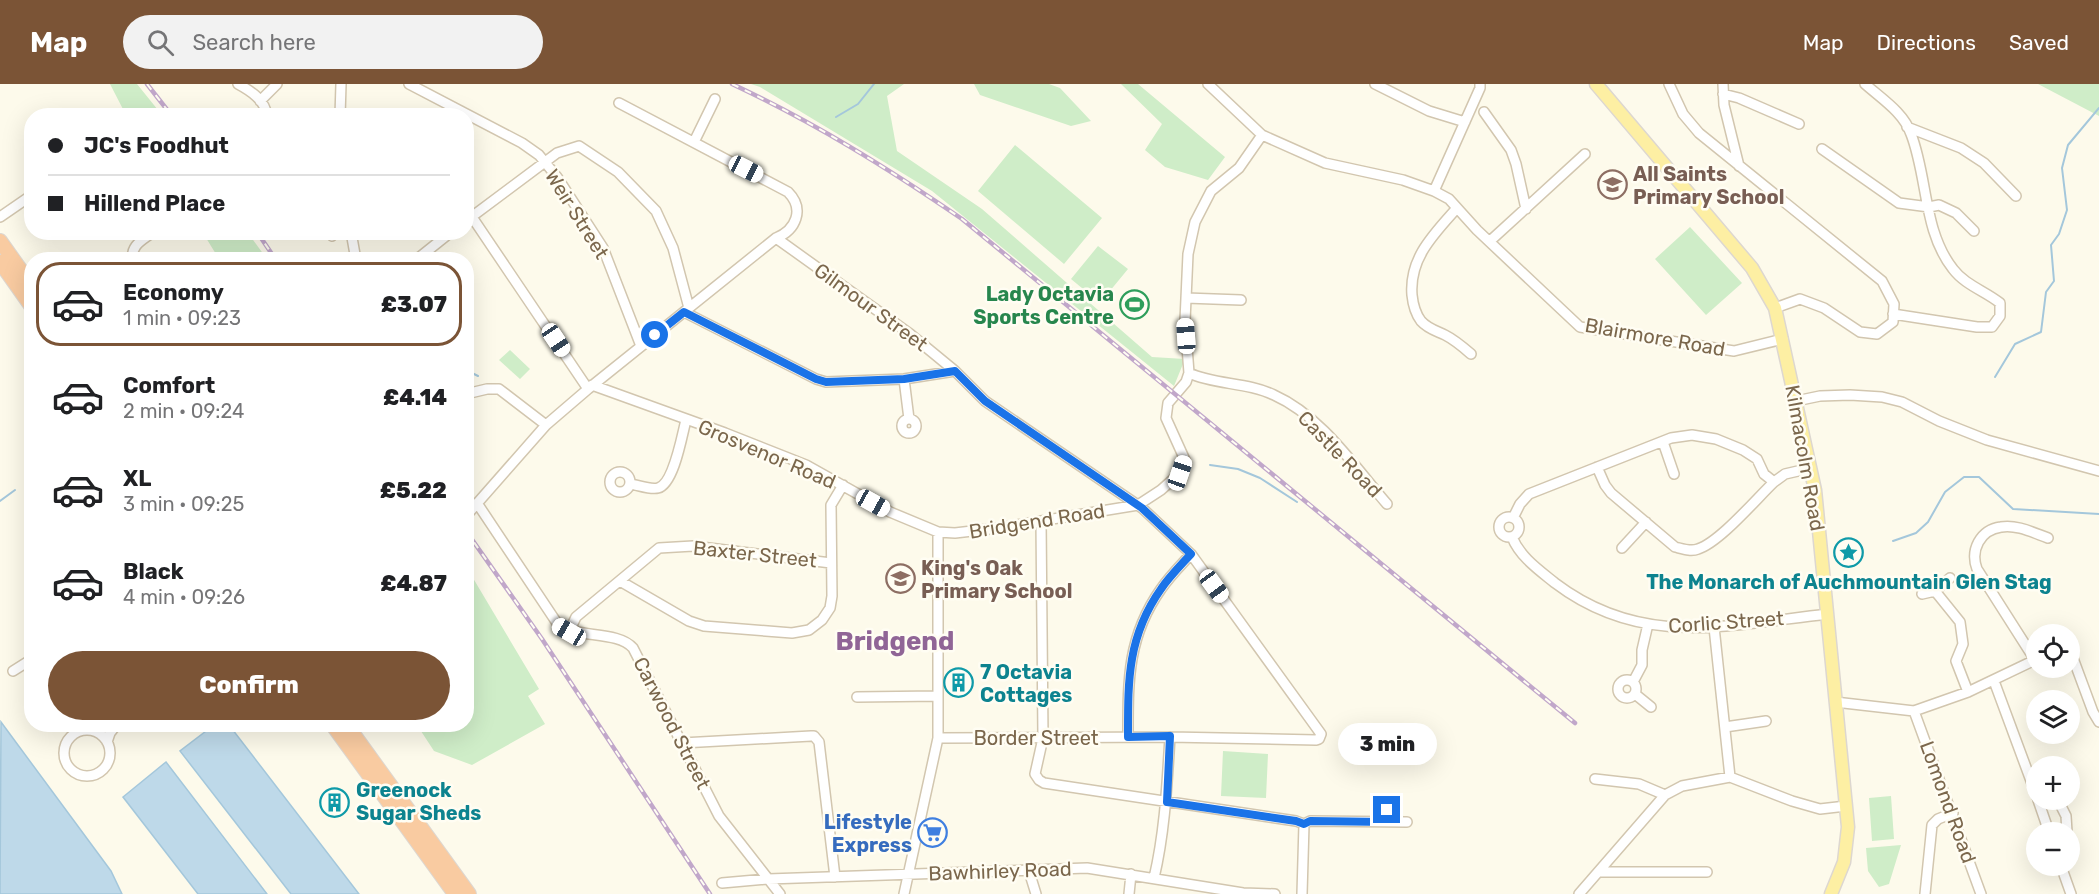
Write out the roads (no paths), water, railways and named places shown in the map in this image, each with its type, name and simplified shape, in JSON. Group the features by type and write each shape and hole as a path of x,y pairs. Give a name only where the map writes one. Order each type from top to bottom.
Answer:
{"highway":[{"path":"0,241 24,275"},
{"path":"0,262 24,296"},
{"path":"338,732 469,894"},
{"path":"351,732 455,894"}],"main road":[{"name":"Kilmacolm Road","path":"1596,84 1752,268 1775,308 1815,490 1828,614 1848,827 1844,861 1831,894"}],"street":[{"path":"238,84 252,91 266,108"},
{"path":"260,101 277,84"},
{"path":"340,108 341,84"},
{"name":"Weir Street","path":"409,84 450,108"},
{"path":"1189,373 1185,321 1188,254 1194,222 1211,191 1239,168 1262,135 1208,84"},
{"path":"1375,84 1429,111 1465,122"},
{"path":"1434,191 1480,84"},
{"path":"1669,84 1683,114 1715,148 1882,281 1894,304 1893,322 1877,334 1860,332 1824,308 1800,299 1775,308"},
{"path":"1865,84 1901,116 1911,133 1937,245 1953,269 1966,282 1988,293 2000,303 2000,316 1992,327 1977,327 1893,314"},
{"path":"1723,89 1739,166"},
{"path":"1723,89 1799,124"},
{"path":"693,142 715,99"},
{"path":"474,507 546,425 776,238 788,233 796,221 797,207 794,197 781,187 619,103"},
{"path":"1484,112 1511,150 1526,208"},
{"name":"Weir Street","path":"474,120 522,143 539,155 557,177 603,248 641,346"},
{"path":"1907,127 1961,148 1984,163 2016,196"},
{"name":"Blairmore Road","path":"1262,135 1325,162 1403,180 1449,199 1490,242 1580,327 1734,351 1783,339"},
{"path":"474,216 546,164 557,153 579,146 618,172 656,211 673,248 686,310"},
{"path":"1822,149 1899,203 1929,207 1939,205 1956,213 1974,231"},
{"path":"1490,242 1585,154"},
{"path":"0,217 24,200"},
{"path":"1457,208 1422,248 1411,281 1415,310 1422,322 1458,342 1471,354"},
{"path":"474,225 590,387"},
{"name":"Gilmour Street","path":"776,238 910,334 955,371 985,401 1138,505 1191,554"},
{"path":"134,252 134,248 144,240"},
{"path":"426,252 441,240"},
{"path":"1186,298 1241,300"},
{"path":"686,310 816,379 826,382 904,379 955,371"},
{"name":"Castle Road","path":"1189,373 1202,379 1274,394 1302,411 1328,436 1388,504"},
{"name":"Bridgend Road","path":"938,532 955,533 1138,505 1161,490 1180,473 1185,460 1165,412 1167,403 1186,382 1189,373"},
{"path":"904,379 909,419"},
{"name":"Grosvenor Road","path":"590,387 725,433 806,465 890,512 938,532"},
{"path":"474,392 499,389 546,425"},
{"path":"1796,401 1820,396 1882,397 1902,402 1939,421 1987,440 2099,471"},
{"path":"630,484 657,488 663,485 673,468 686,420"},
{"path":"1512,537 1519,530 1518,523 1513,518 1520,504 1529,494 1671,438 1692,435 1716,439 1743,450 1757,459 1764,474 1774,482"},
{"path":"1663,442 1674,474"},
{"path":"1597,467 1611,493 1675,547 1696,550 1720,535 1785,474 1811,468"},
{"path":"620,581 689,621 704,626 792,633 809,630 822,620 830,608 832,596 831,505 843,485"},
{"path":"477,503 556,623 569,632"},
{"name":"Corlic Street","path":"1513,518 1503,519 1499,527 1503,535 1512,537 1523,555 1578,599 1606,613 1648,624 1684,629 1828,614"},
{"path":"1041,521 1043,738 1035,774 1039,780 1044,783 1304,824 1310,821 1407,822"},
{"path":"1622,548 1646,522"},
{"path":"2026,644 1977,569 1973,558 1977,543 1989,532 2002,526 2025,530 2048,538"},
{"path":"904,894 939,738 938,532"},
{"name":"Baxter Street","path":"569,632 576,617 659,548 693,546 831,563"},
{"path":"1128,737 1128,677 1133,648 1140,627 1161,588 1191,554"},
{"name":"Border Street","path":"939,738 1170,736 1319,739 1321,735 1191,554"},
{"path":"1922,594 1935,591 1950,578"},
{"path":"1935,591 1960,622 1963,644 1956,661 1968,692"},
{"path":"1633,682 1642,665 1642,650 1648,624"},
{"path":"1714,627 1730,777"},
{"name":"Carwood Street","path":"569,632 619,639 629,644 636,652 719,816 780,894"},
{"path":"13,672 24,664"},
{"path":"1835,702 1914,711 1968,692 2026,664"},
{"path":"2080,677 2099,722"},
{"path":"1625,680 1633,682 1636,688 1635,694 1629,698 1623,698 1618,689 1619,684 1625,680"},
{"path":"1994,681 2026,762"},
{"path":"1635,694 1651,707"},
{"path":"857,697 938,696"},
{"name":"Lomond Road","path":"1914,711 1981,894"},
{"path":"1725,727 1766,721"},
{"path":"77,732 69,738 64,747 64,758 77,774 87,776 97,774 105,768 109,760 110,751 107,742 98,732"},
{"path":"107,742 111,732"},
{"path":"682,743 811,736 817,738 835,877"},
{"path":"1154,878 1167,802 1170,736"},
{"path":"1579,894 1600,872 1640,821 1665,795 1682,786 1730,777 1792,801 1820,809 1846,806"},
{"path":"1594,779 1639,784 1665,795"},
{"path":"1387,810 1388,822"},
{"path":"1925,894 1932,825 1938,819 1953,813"},
{"path":"1302,894 1304,824"},
{"path":"1028,868 1036,894"},
{"name":"Bawhirley Road","path":"723,883 1028,868 1087,868 1243,893 1275,894"},
{"path":"1600,872 1707,872"},
{"path":"1129,894 1131,874"},
{"path":"2065,876 2071,894"}],"water":[{"path":"1,722 111,871 122,894 0,894"},
{"path":"205,732 234,732 359,894 291,894 180,751"},
{"path":"166,762 267,894 198,894 123,797"}],"waterway":[{"path":"836,117 858,104 874,84"},
{"path":"1995,377 2015,344 2041,332 2046,292 2054,281 2051,245 2059,234 2067,210 2062,168 2068,145 2099,108"},
{"path":"474,374 478,376"},
{"path":"1210,465 1238,469 1260,478 1297,502"},
{"path":"1893,541 1916,533 1928,522 1945,492 1964,477 1979,477 2013,509 2099,514"},
{"path":"0,501 15,490"}],"railway":[{"path":"147,84 166,108"},
{"path":"732,84 850,147 962,219 1575,723"},
{"path":"262,240 271,252"},
{"path":"474,542 542,639 710,894"}],"place":[{"name":"All Saints Primary School","path":"1612,185"},
{"name":"Lady Octavia Sports Centre","path":"1135,305"},
{"name":"The Monarch of Auchmountain Glen Stag","path":"1849,552"},
{"name":"King's Oak Primary School","path":"900,579"},
{"name":"7 Octavia Cottages","path":"959,683"},
{"name":"Greenock Sugar Sheds","path":"335,802"},
{"name":"Lifestyle Express","path":"933,833"}],"district":[{"name":"Bridgend","path":"895,641"}]}
